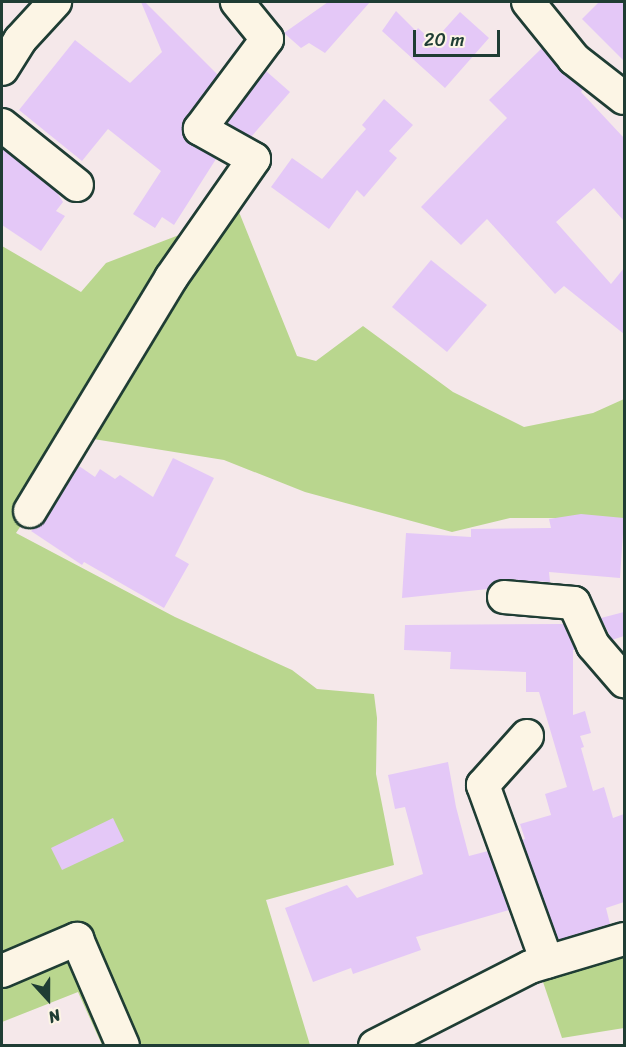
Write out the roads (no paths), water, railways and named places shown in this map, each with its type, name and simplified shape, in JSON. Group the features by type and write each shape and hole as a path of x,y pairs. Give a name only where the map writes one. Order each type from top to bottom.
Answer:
{"street":[{"path":"2,69 20,40 55,2"},
{"path":"30,512 76,430 171,278 254,159 200,129 267,39 237,2"},
{"path":"528,2 574,59 624,98"},
{"path":"2,125 77,185"},
{"path":"504,597 574,603 593,645 624,681"},
{"path":"527,736 483,785 547,962"},
{"path":"2,971 77,939 123,1046"},
{"path":"375,1046 530,967 624,939"}]}
